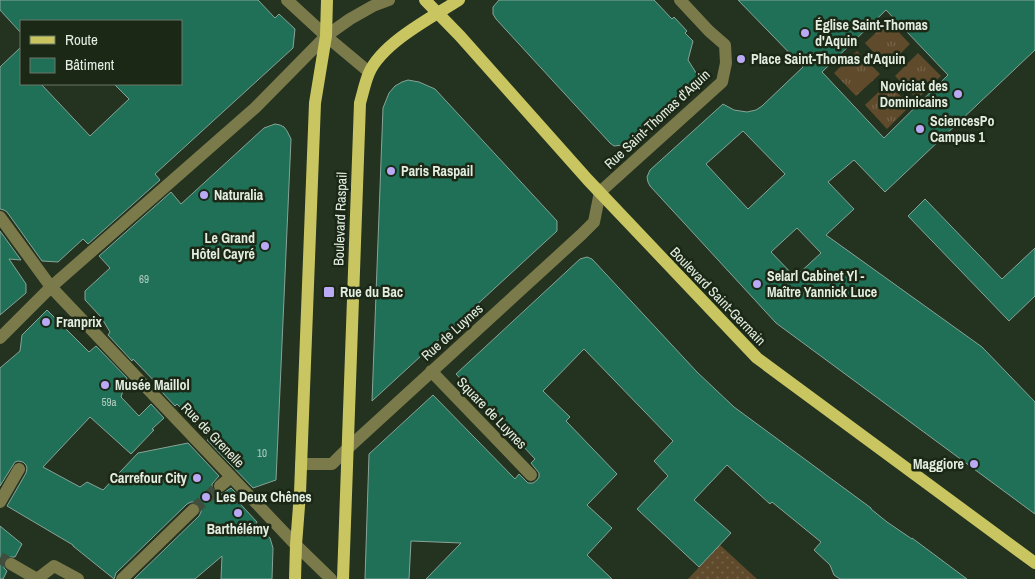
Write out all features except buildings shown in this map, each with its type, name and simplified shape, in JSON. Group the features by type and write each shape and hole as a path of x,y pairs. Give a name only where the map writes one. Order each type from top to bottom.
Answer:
{"main road":[{"path":"295,579 315,103 326,36 328,0"},
{"name":"Boulevard Saint-Germain","path":"425,0 460,36 600,192 756,358 1035,563"},
{"path":"438,14 459,0"},
{"name":"Boulevard Raspail","path":"343,579 360,103 369,72 379,57 395,41 438,14"}],"street":[{"path":"287,0 369,72"},
{"path":"0,338 51,287 255,108 326,36 350,19 373,6 389,0"},
{"name":"Rue Saint-Thomas d'Aquin","path":"600,192 722,82 726,63 725,45 680,0"},
{"name":"Rue de Luynes","path":"301,464 332,464 347,448 594,222 600,192"},
{"name":"Rue de Grenelle","path":"0,217 51,287 296,545 331,579"},
{"name":"Square de Luynes","path":"431,371 531,475"},
{"path":"0,502 18,469"},
{"path":"220,486 231,477"},
{"path":"122,579 193,510"},
{"path":"11,564 37,579 54,566 78,579"}],"green space":[{"path":"888,21 910,44 887,67 865,43"},
{"path":"857,51 880,74 856,96 834,73"},
{"path":"918,53 941,76 917,99 895,76"},
{"path":"888,83 910,106 887,129 865,105"},
{"path":"720,545 757,579 688,579"}],"tunnel":[{"path":"193,510 220,486"},
{"path":"0,558 11,564"}],"place":[{"name":"Église Saint-Thomas d'Aquin","path":"805,33"},
{"name":"Place Saint-Thomas d'Aquin","path":"741,59"},
{"name":"Noviciat des Dominicains","path":"958,94"},
{"name":"SciencesPo Campus 1","path":"920,129"},
{"name":"Paris Raspail","path":"391,171"},
{"name":"Naturalia","path":"204,195"},
{"name":"Le Grand Hôtel Cayré","path":"265,246"},
{"name":"Selarl Cabinet Yl - Maître Yannick Luce","path":"757,284"},
{"name":"Rue du Bac","path":"329,292"},
{"name":"Franprix","path":"46,322"},
{"name":"Musée Maillol","path":"105,385"},
{"name":"Maggiore","path":"974,464"},
{"name":"Carrefour City","path":"197,478"},
{"name":"Les Deux Chênes","path":"206,497"},
{"name":"Barthélémy","path":"238,513"}]}
